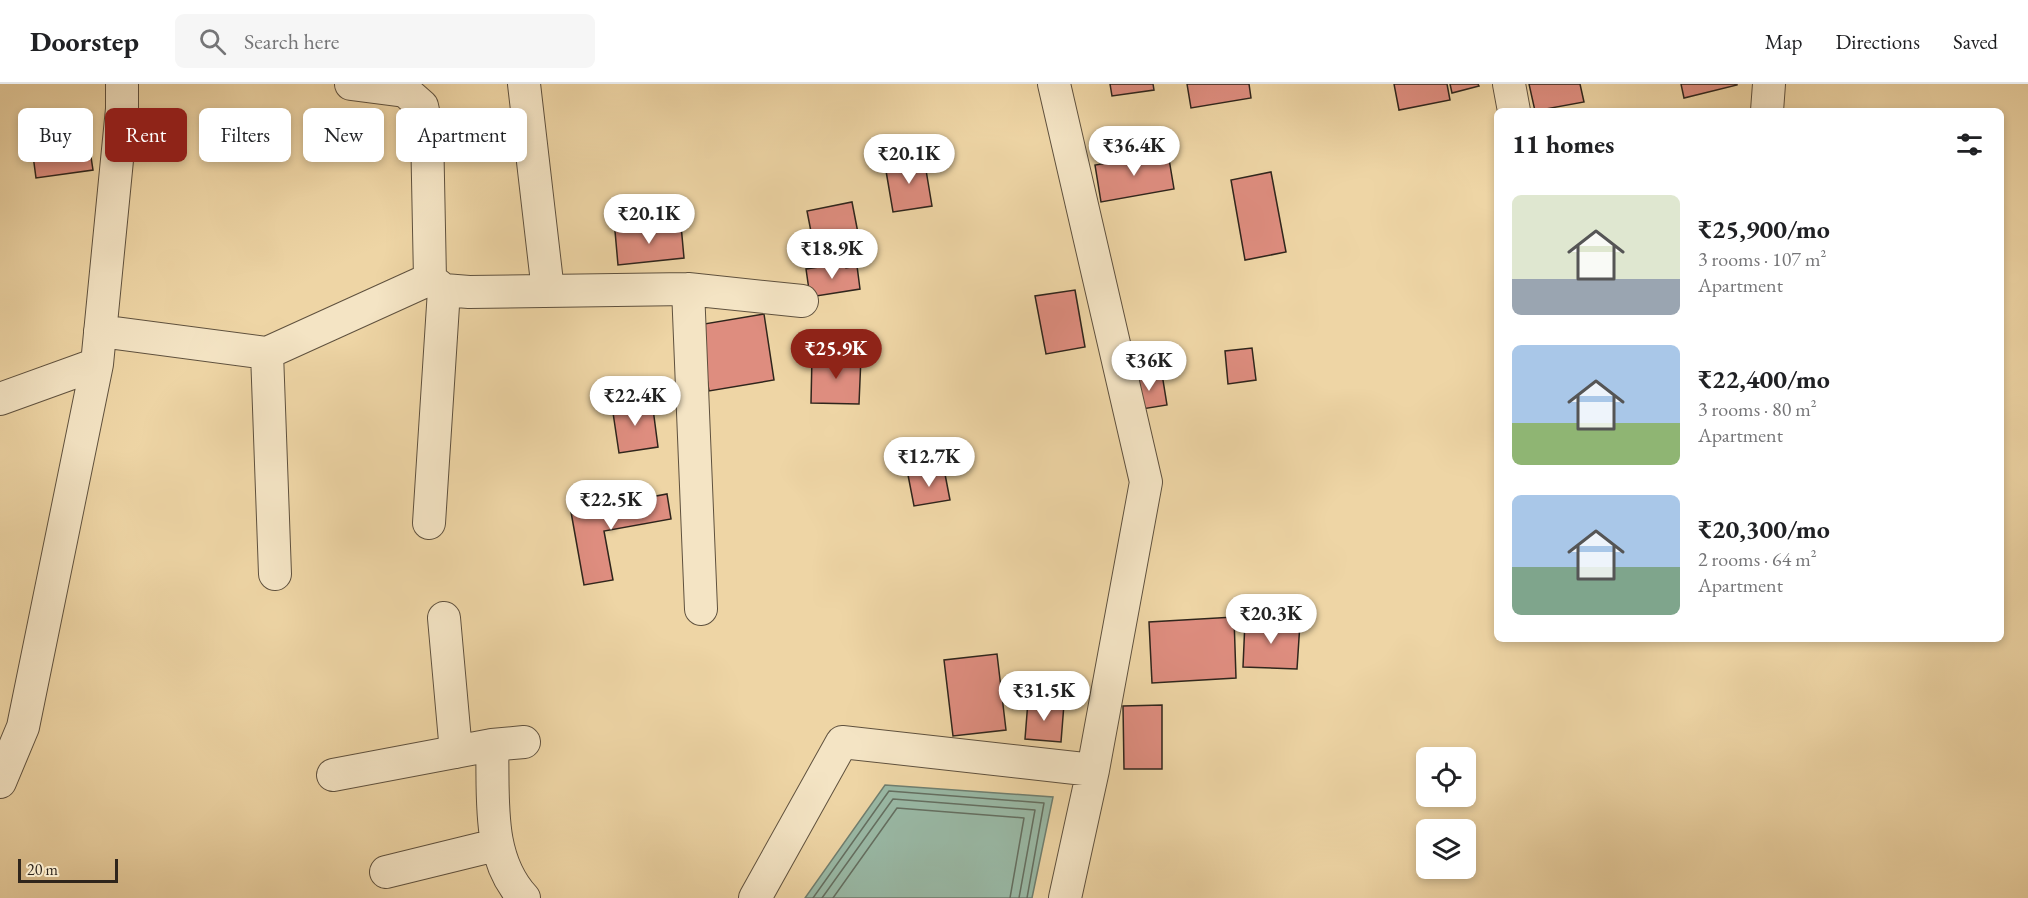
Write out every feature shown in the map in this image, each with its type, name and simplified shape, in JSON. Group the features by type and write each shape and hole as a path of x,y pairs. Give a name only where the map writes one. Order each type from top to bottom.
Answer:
{"street":[{"path":"0,782 22,727 97,363 122,109 122,84"},
{"path":"351,84 405,91 422,106 427,129 437,284 429,523"},
{"path":"524,84 548,291"},
{"path":"1054,84 1146,482 1094,770 1065,898"},
{"path":"1509,84 1513,108"},
{"path":"1767,108 1769,84"},
{"path":"100,331 267,353 437,284 469,292 688,289 802,301"},
{"path":"688,289 701,609"},
{"path":"267,353 275,574"},
{"path":"0,399 97,363"},
{"path":"444,618 456,752"},
{"path":"333,775 492,745 524,742"},
{"path":"755,898 842,742 1094,770"},
{"path":"492,745 496,845 511,883 524,898"},
{"path":"386,872 496,845"}],"water":[{"path":"885,785 1053,797 1032,898 805,898"}],"building":[{"path":"1110,84 1153,84 1154,90 1112,96"},
{"path":"1187,84 1249,84 1251,98 1191,108"},
{"path":"1394,84 1447,84 1450,100 1399,110"},
{"path":"1450,84 1478,84 1479,86 1452,93"},
{"path":"1529,84 1580,84 1584,102 1551,108 1534,108"},
{"path":"1681,84 1737,84 1737,85 1684,98"},
{"path":"1168,153 1174,189 1101,202 1095,165"},
{"path":"924,158 932,206 893,212 885,165"},
{"path":"34,162 92,162 93,170 36,178"},
{"path":"1271,172 1286,252 1245,260 1231,180"},
{"path":"852,202 858,233 813,242 807,211"},
{"path":"681,225 684,258 618,265 615,231"},
{"path":"845,263 846,268 857,266 860,289 810,297 806,269"},
{"path":"1075,290 1085,347 1046,354 1035,296"},
{"path":"764,314 774,380 709,391 698,325"},
{"path":"1252,348 1256,380 1228,384 1225,351"},
{"path":"812,356 861,357 859,404 811,403"},
{"path":"1162,374 1167,405 1136,410 1131,379"},
{"path":"652,401 658,447 619,453 612,406"},
{"path":"944,469 950,500 914,506 908,475"},
{"path":"667,494 671,519 604,531 613,580 584,585 571,512"},
{"path":"1234,617 1236,678 1152,683 1149,622"},
{"path":"1245,621 1300,623 1297,669 1243,667"},
{"path":"997,654 1006,730 953,736 944,660"},
{"path":"1028,701 1064,704 1061,742 1025,739"},
{"path":"1162,705 1162,769 1124,769 1123,706"}]}
